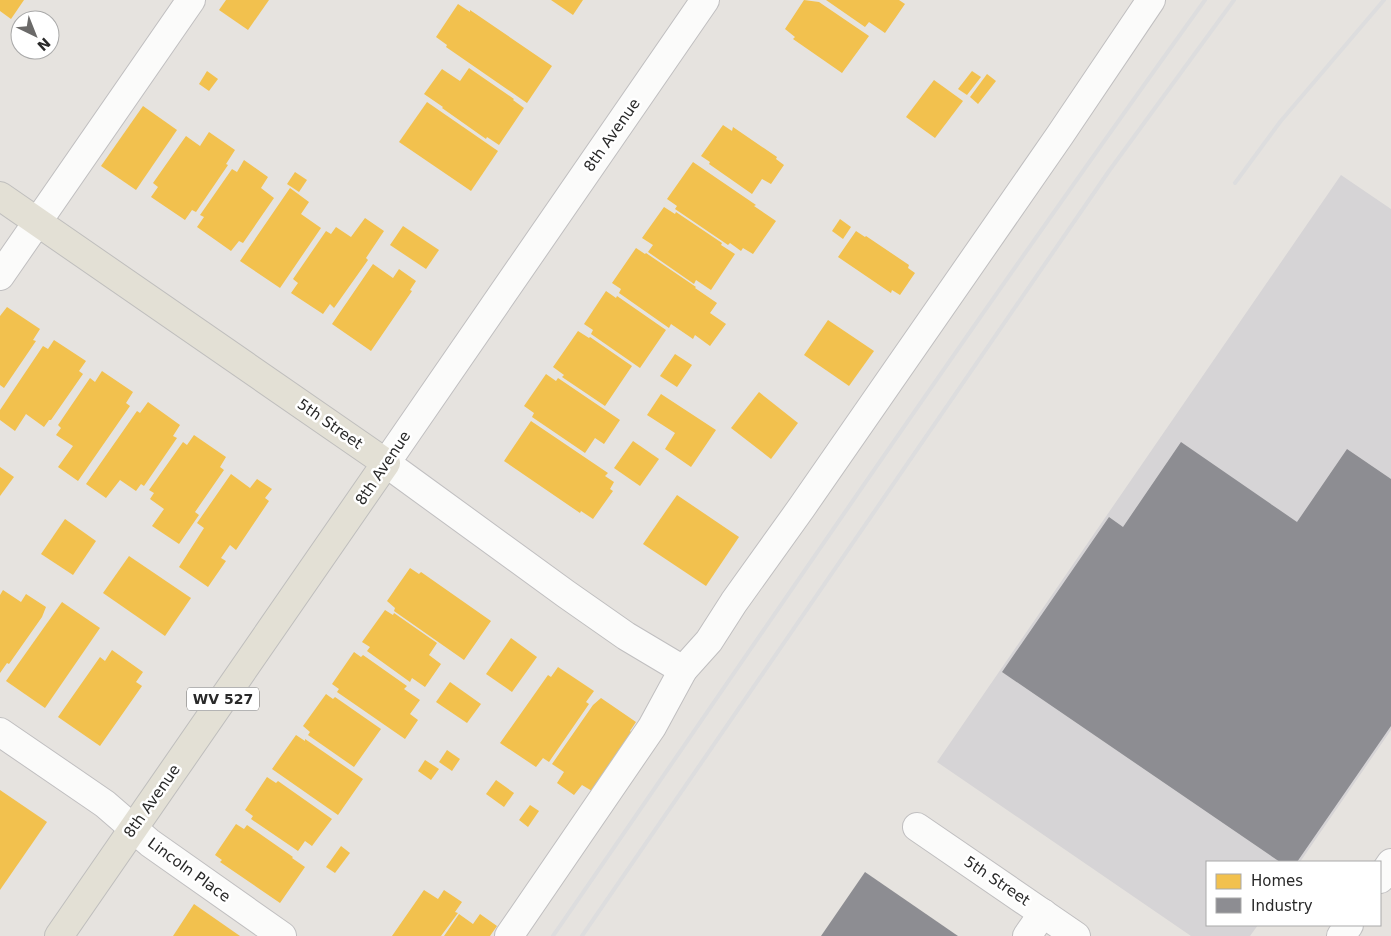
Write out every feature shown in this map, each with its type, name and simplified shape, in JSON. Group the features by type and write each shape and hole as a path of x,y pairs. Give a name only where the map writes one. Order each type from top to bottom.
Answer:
{"main road":[{"name":"5th Street","path":"0,196 386,463"},
{"name":"8th Avenue","path":"59,936 386,463"}],"street":[{"path":"0,276 191,0"},
{"name":"8th Avenue","path":"386,463 705,0"},
{"path":"508,936 652,727 684,670 709,641 734,602 1055,144 1151,0"},
{"name":"5th Street","path":"386,463 626,636 684,670"},
{"name":"Lincoln Place","path":"0,732 105,804 186,870 282,936"},
{"name":"5th Street","path":"917,826 1076,936"},
{"path":"1381,878 1391,863"},
{"path":"1027,936 1043,913"}],"shaded area":[{"path":"1341,175 1391,209 1391,730 1301,861 1206,861 1206,926 1257,926 1250,936 1191,936 937,762"}],"building: Homes":[{"path":"0,0 24,0 17,10 10,10 10,18 0,11"},
{"path":"226,0 269,0 248,30 219,10"},
{"path":"551,0 583,0 573,15"},
{"path":"804,0 819,2 869,36 842,73 793,39 795,37 785,29"},
{"path":"826,0 899,0 905,4 885,33 869,22 865,27"},
{"path":"458,4 470,12 470,10 552,66 527,103 446,47 447,45 436,37"},
{"path":"469,68 524,108 499,145 487,137 486,139 424,94 442,69 460,81"},
{"path":"207,71 218,79 209,91 199,84"},
{"path":"972,71 981,77 967,95 958,89"},
{"path":"987,74 996,81 978,104 970,97"},
{"path":"934,80 963,101 935,138 906,117"},
{"path":"427,102 498,151 471,191 399,142"},
{"path":"143,106 177,130 136,190 101,166"},
{"path":"723,125 732,131 733,127 777,157 776,159 784,165 771,184 762,179 752,194 709,164 710,162 701,156"},
{"path":"209,132 235,150 226,164 228,165 196,212 192,210 185,220 151,197 158,187 153,183 186,136 200,146"},
{"path":"244,160 268,177 261,188 274,198 243,243 239,241 231,251 197,227 204,217 200,215 232,169 237,172"},
{"path":"693,162 776,221 753,254 743,248 741,251 730,243 728,245 675,209 677,206 667,199"},
{"path":"295,172 307,180 299,192 287,184"},
{"path":"290,188 309,202 301,214 321,228 280,288 240,261"},
{"path":"664,207 675,214 676,212 735,254 711,290 696,280 694,284 648,252 653,245 642,238"},
{"path":"365,218 384,231 366,258 368,260 334,308 330,304 323,314 291,293 298,283 293,279 326,231 331,234 336,227 351,237"},
{"path":"840,219 851,227 843,239 832,231"},
{"path":"403,226 439,250 426,269 390,245"},
{"path":"856,231 909,265 908,268 915,273 900,295 892,290 891,293 838,257"},
{"path":"636,248 717,303 710,313 726,324 710,346 695,335 693,339 671,324 669,328 619,293 621,289 612,283"},
{"path":"373,264 393,278 399,269 416,281 410,290 412,291 371,351 332,324"},
{"path":"606,291 616,298 617,296 666,330 640,368 591,334 593,330 584,324"},
{"path":"7,307 40,329 33,340 36,341 4,388 0,385 0,316"},
{"path":"828,320 874,351 849,386 804,355"},
{"path":"578,331 632,366 605,406 562,377 564,375 553,367"},
{"path":"54,340 86,361 79,371 83,374 44,427 26,414 15,431 0,420 0,410 43,346 48,349"},
{"path":"675,354 692,365 677,387 660,376"},
{"path":"102,371 133,392 126,403 130,406 78,481 58,467 73,446 56,435 61,428 58,425 90,378 95,382"},
{"path":"546,374 556,381 558,378 620,420 604,444 595,438 585,453 532,417 534,413 524,406"},
{"path":"759,392 798,423 771,459 731,428"},
{"path":"661,394 716,430 691,467 665,449 675,433 647,415"},
{"path":"148,402 180,425 173,436 177,438 144,486 141,484 136,491 120,480 106,498 86,484 137,411 140,413"},
{"path":"531,421 608,473 605,476 614,482 610,489 613,491 593,519 581,511 580,513 504,461"},
{"path":"194,435 226,457 220,467 224,470 195,512 199,515 179,544 152,526 164,509 150,499 154,493 149,490 183,442 187,445"},
{"path":"633,441 659,459 640,486 614,468"},
{"path":"0,467 14,477 0,496"},
{"path":"231,474 250,488 257,479 272,489 265,498 269,501 236,550 230,545 221,558 226,561 208,587 179,567 204,528 197,523"},
{"path":"677,495 739,537 706,586 643,544"},
{"path":"65,519 96,541 73,575 41,554"},
{"path":"129,556 191,598 165,636 103,593"},
{"path":"410,568 419,574 421,572 491,621 464,660 394,611 395,608 387,601"},
{"path":"3,590 21,602 26,594 46,607 42,617 9,664 7,663 0,673 0,595"},
{"path":"62,602 100,628 45,708 6,681"},
{"path":"385,610 393,615 394,613 437,643 429,655 441,664 425,687 412,678 410,682 367,651 370,647 362,642"},
{"path":"511,638 537,657 512,692 486,674"},
{"path":"112,650 143,672 136,682 142,686 100,746 58,717 100,657 105,661"},
{"path":"354,652 361,657 363,655 407,686 404,689 420,700 410,714 418,720 405,739 337,692 339,689 332,684"},
{"path":"558,667 594,691 586,702 589,704 549,762 543,758 536,767 500,743 548,675 551,677"},
{"path":"450,682 481,704 467,723 436,702"},
{"path":"326,694 333,699 335,697 381,729 354,767 308,735 310,732 303,726"},
{"path":"601,698 636,722 630,731 632,733 592,791 582,785 574,795 557,783 564,772 552,764 593,705"},
{"path":"296,735 305,741 305,739 363,779 338,815 272,769"},
{"path":"447,750 460,759 452,771 439,762"},
{"path":"425,760 439,769 431,780 418,771"},
{"path":"267,777 276,783 278,781 332,819 312,846 305,841 298,851 251,819 253,816 245,810"},
{"path":"496,780 514,793 504,807 486,794"},
{"path":"0,790 47,822 0,890"},
{"path":"530,805 539,811 528,827 519,820"},
{"path":"236,824 244,829 247,825 305,867 280,903 220,862 222,860 215,855"},
{"path":"341,846 350,853 335,873 326,867"},
{"path":"424,890 438,899 444,890 462,902 455,912 458,913 441,936 392,936"},
{"path":"194,904 240,936 173,936"},
{"path":"459,914 473,924 480,914 497,926 490,936 444,936"}],"building: Industry":[{"path":"1181,442 1297,522 1347,449 1391,479 1391,726 1298,861 1279,861 1002,672 1109,517 1123,527"},
{"path":"865,872 958,936 821,936"}],"railway":[{"path":"553,936 958,349 1205,0"},
{"path":"582,936 1109,171 1234,0"},
{"path":"1235,183 1280,122 1384,0"}]}
